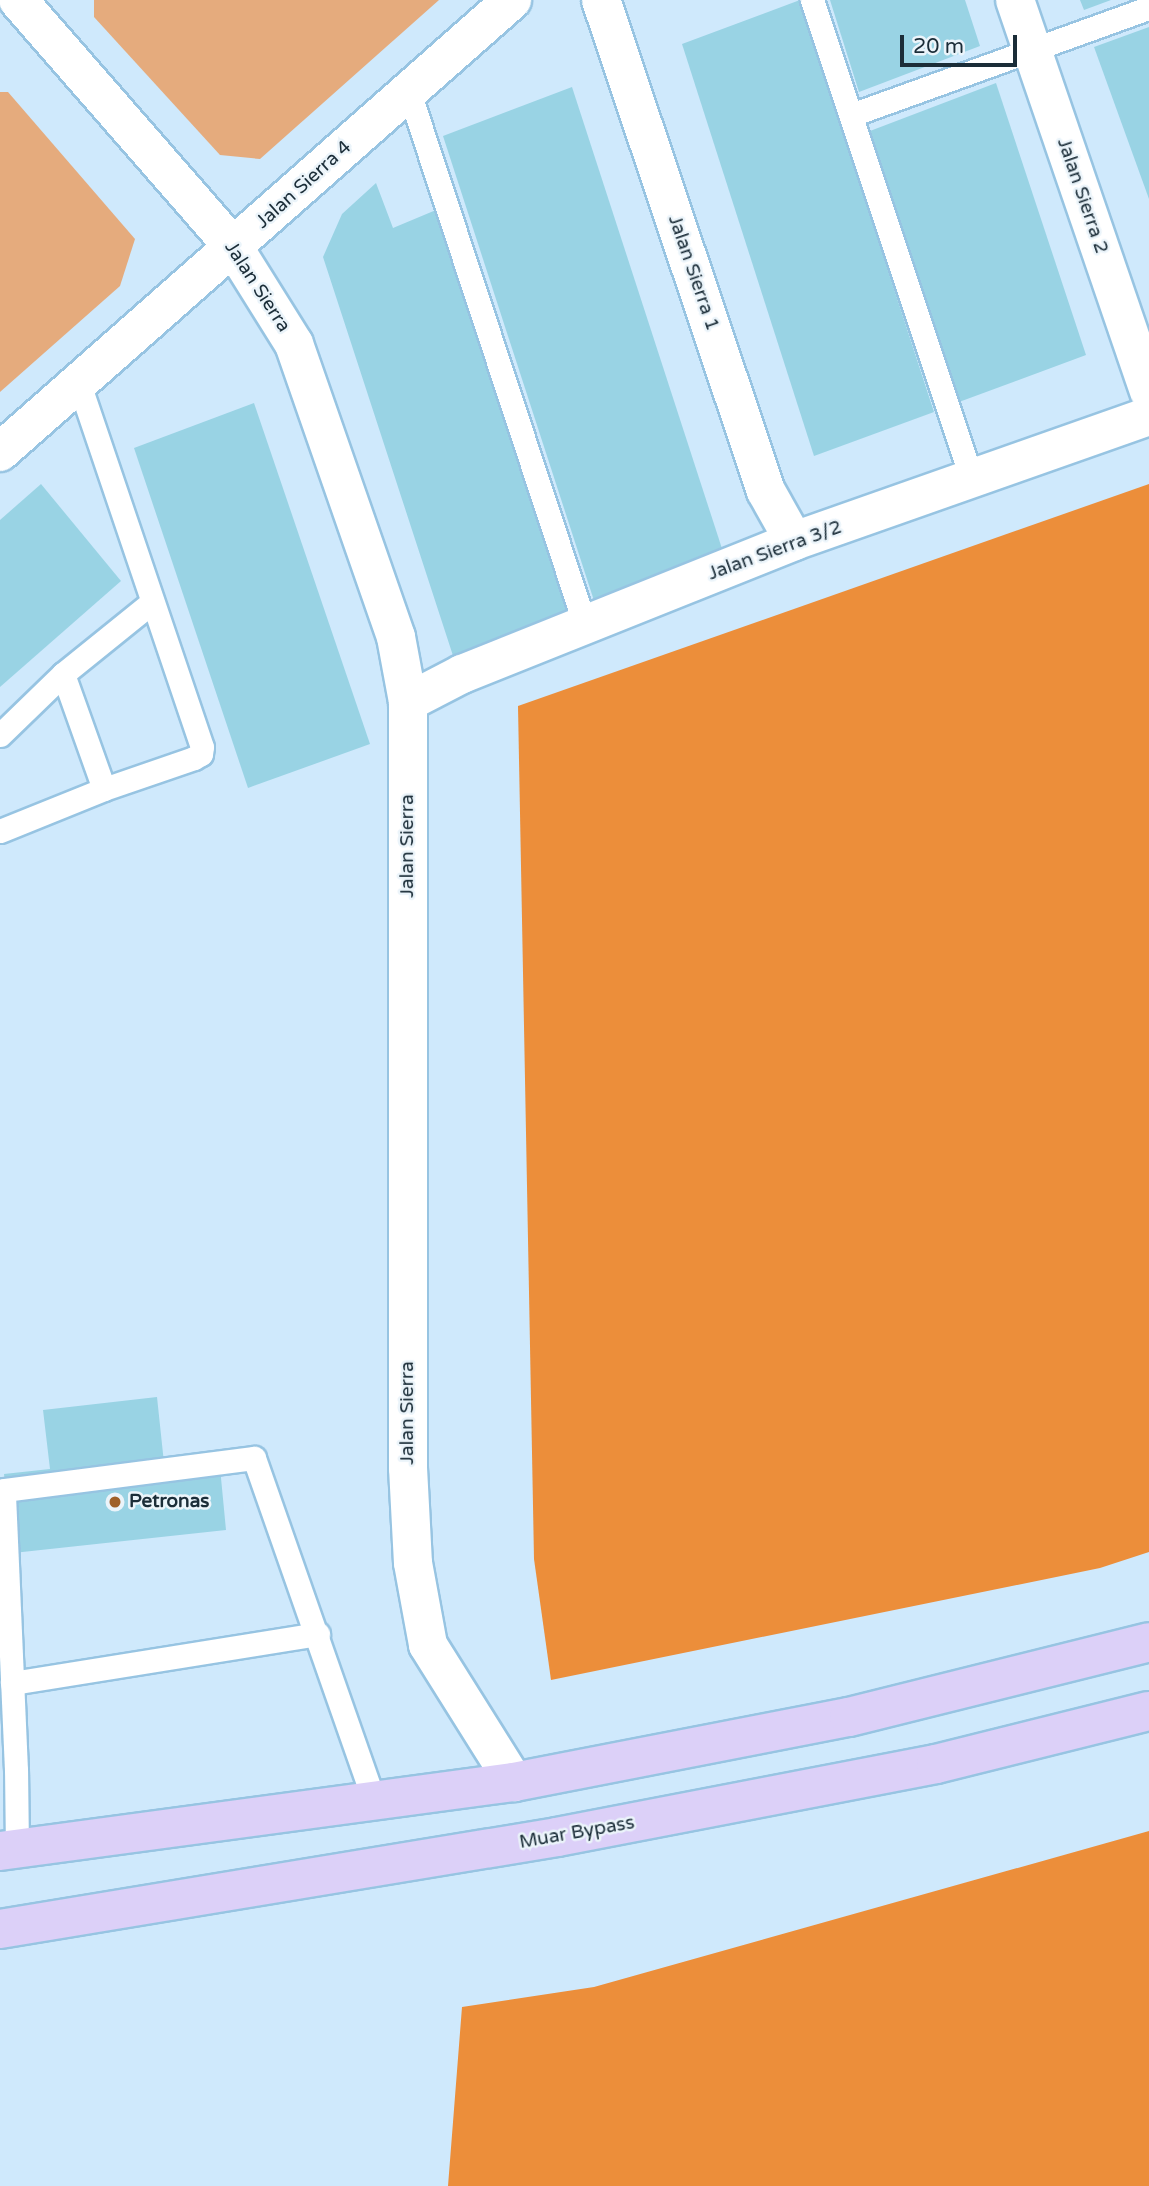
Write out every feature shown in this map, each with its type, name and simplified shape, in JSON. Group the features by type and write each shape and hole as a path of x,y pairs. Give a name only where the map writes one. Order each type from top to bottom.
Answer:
{"highway":[{"path":"8,1850 375,1803 514,1782 849,1717 1149,1642"},
{"name":"Muar Bypass","path":"0,1929 597,1830 936,1764 1149,1711"}],"street":[{"path":"0,7 7,0"},
{"name":"Jalan Sierra","path":"18,0 234,248 294,344 396,637 408,702 408,1468 413,1563 428,1645 514,1782"},
{"name":"Jalan Sierra 4","path":"0,452 512,0"},
{"name":"Jalan Sierra 1","path":"601,0 766,491 794,541"},
{"name":"Jalan Sierra 2","path":"1015,0 1149,392"},
{"name":"Jalan Sierra 3/2","path":"408,702 463,674 794,541 1149,416"}],"lane":[{"path":"812,0 972,480"},
{"path":"851,115 1149,8"},
{"path":"409,92 585,625"},
{"path":"0,831 201,754 202,747 151,603 79,383"},
{"path":"0,734 63,674 151,603"},
{"path":"63,674 104,789"},
{"path":"8,1850 12,1683 4,1490 254,1458 318,1634 375,1803"},
{"path":"12,1683 318,1634"}],"shaded area":[{"path":"94,0 439,0 260,159 220,155 94,17"},
{"path":"0,92 8,92 135,239 120,286 0,392"},
{"path":"1149,484 1149,1552 1100,1568 551,1680 534,1559 518,706"},
{"path":"1149,1831 1149,2186 448,2186 462,2007 594,1987"}],"building":[{"path":"800,0 934,412 814,456 682,44"},
{"path":"830,0 965,0 980,46 859,92"},
{"path":"1080,0 1111,0 1084,10"},
{"path":"1149,27 1149,199 1094,47"},
{"path":"996,83 1086,355 959,402 870,131"},
{"path":"572,87 727,564 599,616 443,136"},
{"path":"376,183 393,228 436,210 572,626 458,671 323,257 342,214"},
{"path":"254,403 370,744 248,788 134,448"},
{"path":"41,484 121,581 0,687 0,520"},
{"name":"Petronas","path":"157,1397 164,1463 219,1457 226,1530 13,1553 4,1474 50,1469 43,1410"}],"place":[{"name":"Petronas","path":"115,1502"}]}
